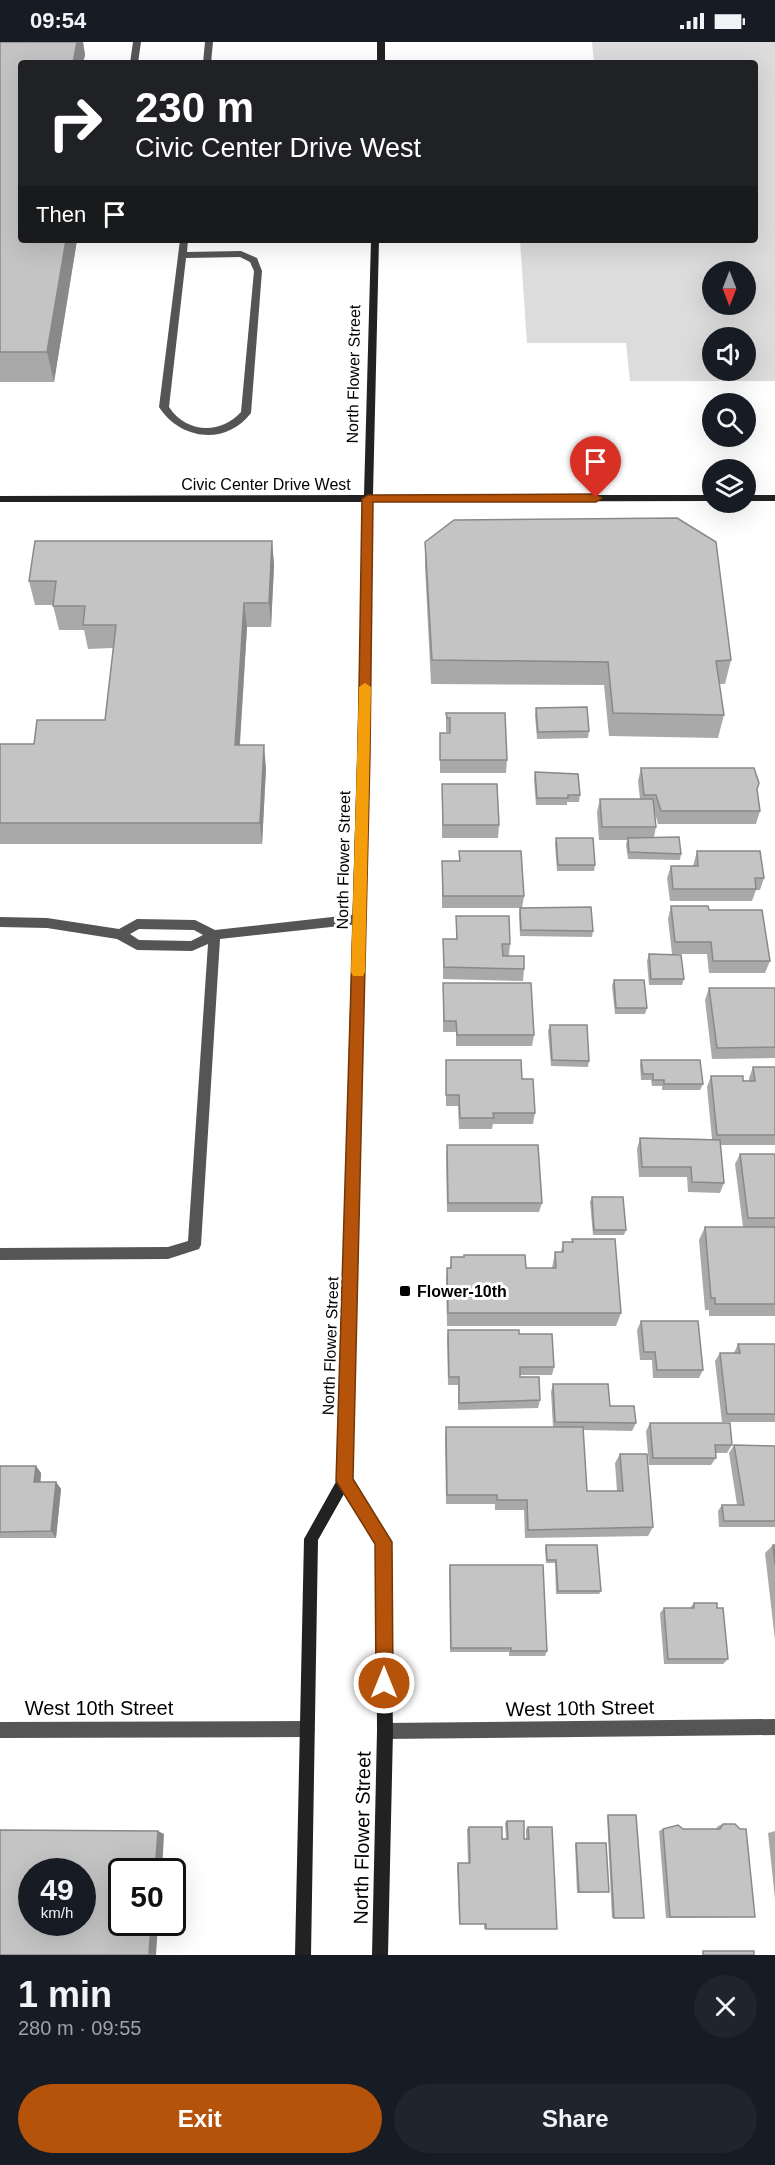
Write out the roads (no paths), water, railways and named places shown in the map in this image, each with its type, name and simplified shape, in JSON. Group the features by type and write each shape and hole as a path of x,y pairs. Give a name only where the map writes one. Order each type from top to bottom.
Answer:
{"main road":[{"path":"381,42 381,60"},
{"name":"North Flower Street","path":"303,1955 311,1539 344,1481 360,919 375,243"},
{"name":"Civic Center Drive West","path":"0,499 702,498"},
{"path":"756,498 775,498"},
{"name":"North Flower Street","path":"344,1481 383,1542 385,1731 381,1955"}],"street":[{"path":"134,60 137,42"},
{"path":"207,60 209,42"},
{"path":"183,255 241,254 254,260 258,271 246,413 239,423 227,429 194,431 179,426 168,416 164,406 184,243"},
{"path":"0,921 46,923 120,934 137,945 192,946 214,935 360,919"},
{"path":"120,934 137,924 145,924 195,926 214,935"},
{"path":"0,1254 168,1253 194,1245 214,935"},
{"name":"West 10th Street","path":"385,1731 775,1727"},
{"name":"West 10th Street","path":"0,1730 307,1729"}],"place":[{"name":"Flower-10th","path":"405,1291"}]}
